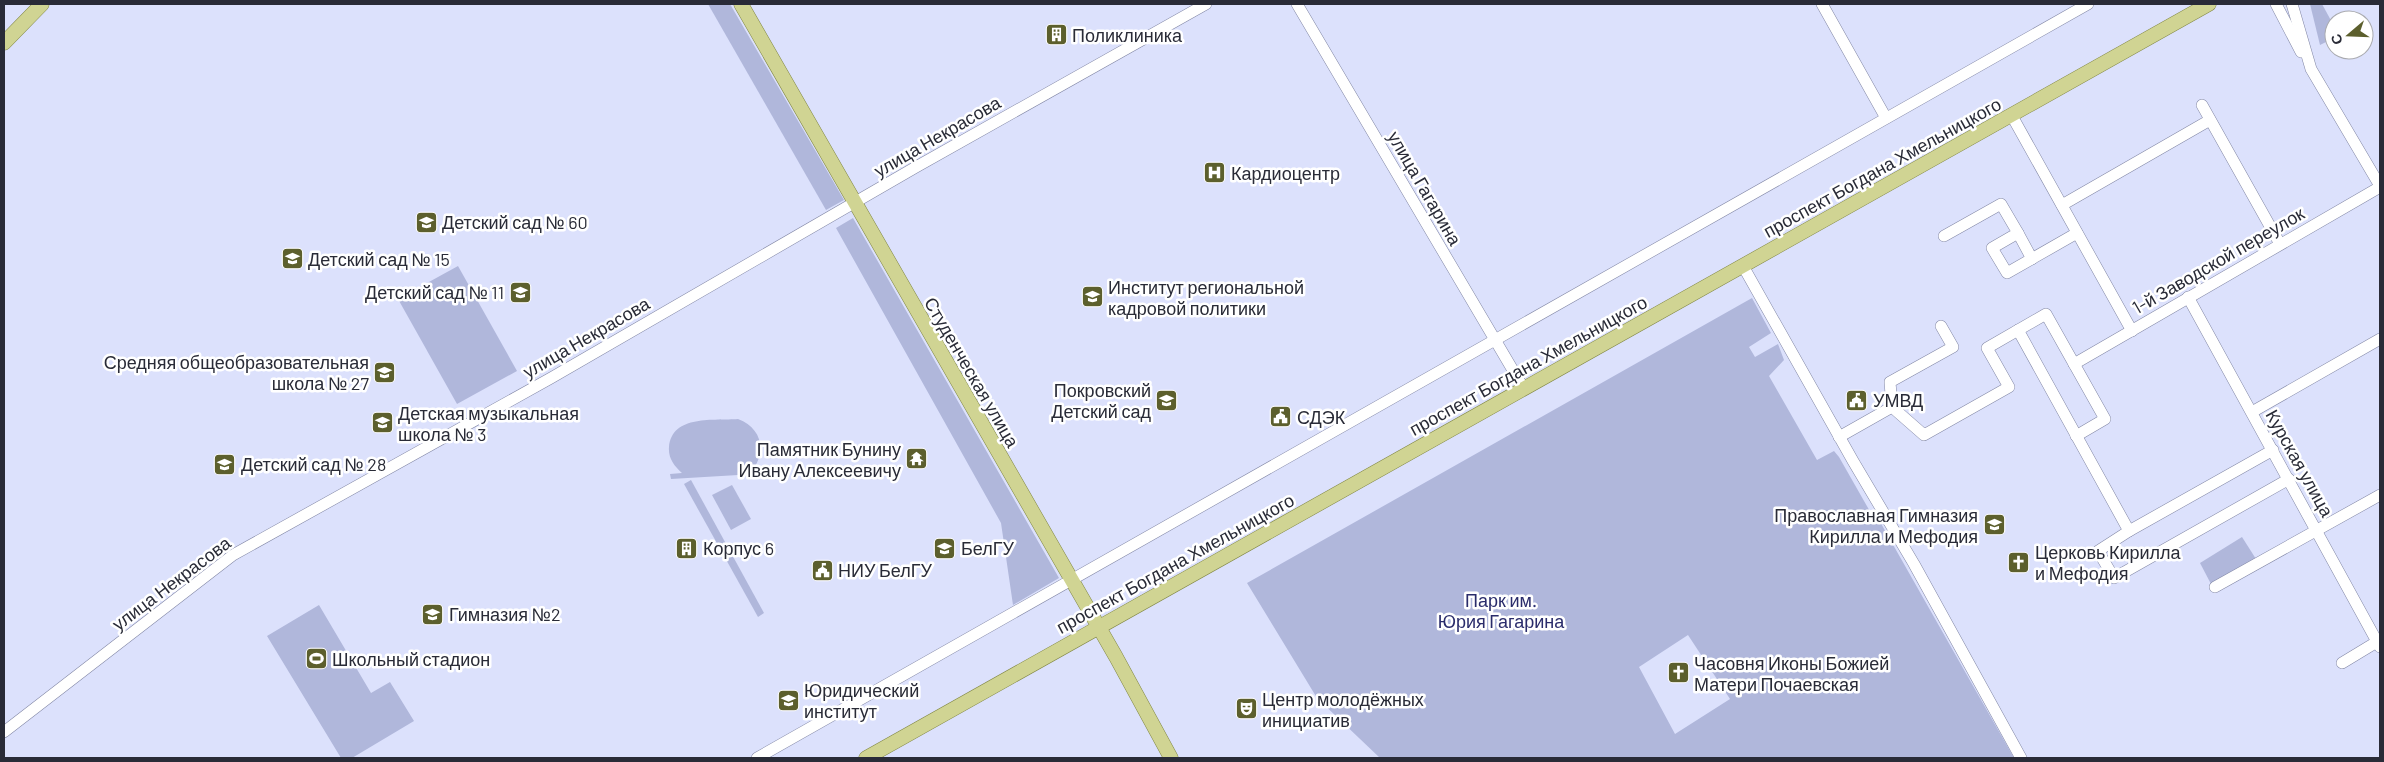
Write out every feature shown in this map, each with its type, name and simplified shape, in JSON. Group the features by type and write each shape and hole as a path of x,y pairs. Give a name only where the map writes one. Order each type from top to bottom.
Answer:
{"main road":[{"path":"4,43 42,4"},
{"name":"Студенческая улица","path":"741,4 1171,758"},
{"name":"проспект Богдана Хмельницкого","path":"866,758 2209,4"}],"street":[{"name":"улица Некрасова","path":"4,732 228,558 551,378 854,203 1206,4"},
{"name":"улица Гагарина","path":"1298,4 1524,389"},
{"path":"1822,4 1886,118"},
{"path":"757,758 2088,4"},
{"path":"2276,4 2282,19 2310,69 2380,186"},
{"path":"2292,4 2310,69"},
{"path":"2202,105 2280,244"},
{"path":"2012,116 2132,331"},
{"path":"2062,205 2210,120"},
{"name":"1-й Заводской переулок","path":"2074,364 2380,186"},
{"path":"1944,236 2001,204 2032,259"},
{"path":"2018,233 1992,248 2006,273 2077,233"},
{"path":"1743,266 1839,437 1914,564 2021,758"},
{"name":"Курская улица","path":"2188,297 2379,643"},
{"path":"1941,326 1953,347 1890,382 1892,407 1924,435 2009,387 1987,348 2046,314 2105,420 2076,436"},
{"path":"2018,330 2129,531"},
{"path":"2252,412 2380,339"},
{"path":"1839,437 1892,407"},
{"path":"2273,450 2129,531 2098,551 2114,578 2289,479"},
{"path":"2215,587 2380,495"},
{"path":"2342,662 2379,643"}],"green space":[{"path":"708,4 730,4 844,200 826,210"},
{"path":"2310,4 2322,4 2325,10 2324,43 2320,45"},
{"path":"853,218 1059,578 1013,605 1001,523 836,228"},
{"path":"458,266 517,371 457,404 398,299"},
{"name":"Парк им. Юрия Гагарина","path":"1752,298 1771,333 1749,347 1755,357 1778,344 1784,360 1769,376 1817,460 1834,451 1839,457 1876,522 1879,520 2014,758 1380,758 1317,698 1247,583","holes":["1688,635 1730,699 1675,734 1639,667"]},
{"path":"738,419 752,427 759,439 760,453 754,468 738,475 671,479 670,474 682,473 676,468 669,455 672,436 678,429 696,421"},
{"path":"691,480 764,613 758,617 684,484"},
{"path":"732,485 751,519 731,530 712,495"},
{"path":"2242,537 2256,559 2211,584 2200,563"},
{"name":"Школьный стадион","path":"319,605 371,693 390,682 414,721 352,758 341,758 267,636"}],"place":[{"name":"Поликлиника","path":"1056,35"},
{"name":"Кардиоцентр","path":"1215,173"},
{"name":"Детский сад № 60","path":"426,222"},
{"name":"Детский сад № 15","path":"292,259"},
{"name":"Детский сад № 11","path":"520,292"},
{"name":"Институт региональной кадровой политики","path":"1092,297"},
{"name":"Средняя общеобразовательная школа № 27","path":"385,372"},
{"name":"Покровский Детский сад","path":"1167,400"},
{"name":"УМВД","path":"1857,400"},
{"name":"СДЭК","path":"1281,417"},
{"name":"Детская музыкальная школа № 3","path":"382,423"},
{"name":"Памятник Бунину Ивану Алексеевичу","path":"917,459"},
{"name":"Детский сад № 28","path":"225,464"},
{"name":"Православная Гимназия Кирилла и Мефодия","path":"1994,525"},
{"name":"Корпус 6","path":"687,548"},
{"name":"БелГУ","path":"945,548"},
{"name":"Церковь Кирилла и Мефодия","path":"2019,562"},
{"name":"НИУ БелГУ","path":"822,570"},
{"name":"Гимназия №2","path":"433,614"},
{"name":"Школьный стадион","path":"316,659"},
{"name":"Часовня Иконы Божией Матери Почаевская","path":"1678,673"},
{"name":"Юридический институт","path":"788,700"},
{"name":"Центр молодёжных инициатив","path":"1246,709"}]}
